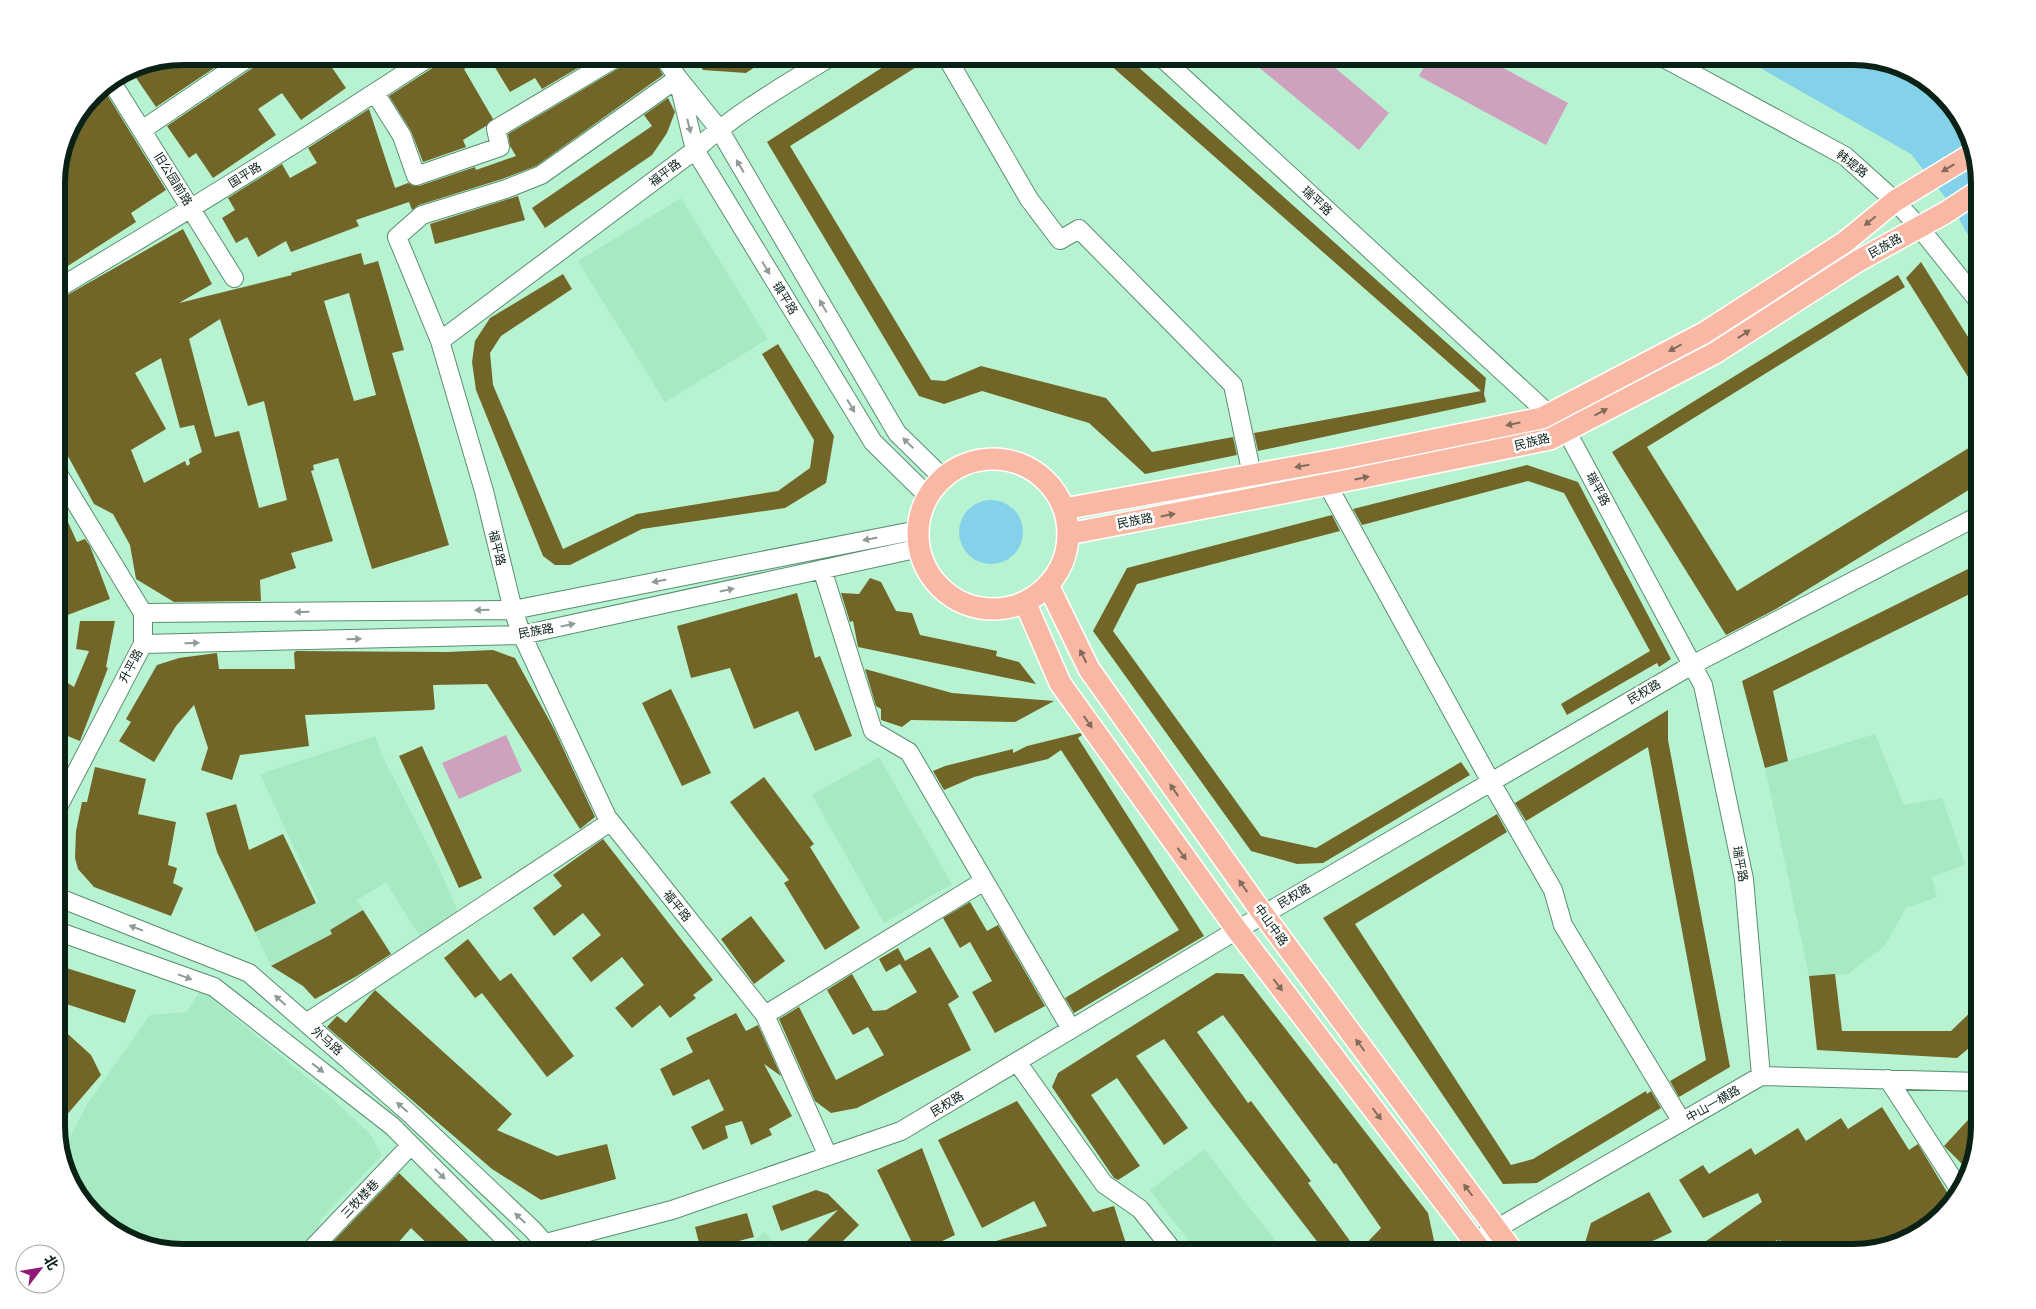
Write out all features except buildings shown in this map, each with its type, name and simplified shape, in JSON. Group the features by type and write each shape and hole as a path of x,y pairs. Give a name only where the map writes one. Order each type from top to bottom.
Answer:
{"main road":[{"name":"民族路","path":"1064,509 1359,455 1542,418 1704,333 1845,242 1895,201 1968,157"},
{"name":"民族路","path":"1068,534 1550,439 1715,353 1858,260 1945,213 1971,196"},
{"path":"987,459 1011,461 1034,471 1052,487 1064,509 1068,534 1066,552 1059,570 1048,585 1025,602 1003,608 980,608 959,600 941,587 927,569 919,539 921,513 928,496 943,478 963,465 987,459"},
{"name":"中山中路","path":"1048,585 1089,669 1263,914 1508,1244"},
{"path":"1025,602 1060,683 1236,930 1469,1244"}],"street":[{"path":"142,130 238,65"},
{"name":"国平路","path":"65,284 192,209 417,65"},
{"path":"375,93 402,136 416,176 500,147 496,129 603,65"},
{"name":"镇平路","path":"669,65 719,129 897,433 943,478"},
{"name":"福平路","path":"817,65 753,104 719,129 695,150 440,341 484,491 513,610 522,635 606,817 765,1015 828,1156"},
{"path":"951,65 1029,199 1060,240 1079,229 1233,385 1252,475"},
{"name":"瑞平路","path":"1170,65 1566,430 1703,685 1744,879 1761,1076"},
{"name":"韩堤路","path":"1677,65 1845,156 1895,201 1919,227 1971,292"},
{"path":"440,341 397,238 422,215 506,189 541,174 678,78"},
{"name":"镇平路","path":"678,78 695,150 873,442 928,496"},
{"name":"旧公园前路","path":"115,86 234,278"},
{"path":"1327,484 1490,782 1553,890 1563,925 1682,1122"},
{"name":"升平路","path":"65,487 142,614 143,644 65,792"},
{"name":"民权路","path":"564,1244 672,1210 901,1131 1263,914 1692,665 1971,520"},
{"name":"民族路","path":"142,614 513,610 919,539"},
{"name":"民族路","path":"143,644 522,635 822,569 919,539"},
{"path":"822,569 873,731 909,752 1071,1029"},
{"path":"306,1023 610,822"},
{"path":"765,1015 984,881"},
{"name":"外马路","path":"65,901 249,973 408,1112 539,1244"},
{"path":"65,933 214,987 392,1126 511,1244"},
{"path":"1017,1062 1104,1184 1140,1209 1168,1244"},
{"path":"1761,1076 1971,1082"},
{"name":"中山一横路","path":"1479,1244 1497,1229 1761,1076"},
{"path":"1888,1079 1956,1184"},
{"name":"三牧楼巷","path":"317,1244 411,1145"}],"shaded area":[{"path":"1256,65 1332,65 1389,113 1359,150"},
{"path":"1425,65 1498,65 1568,103 1546,145 1419,76"},
{"path":"681,198 768,339 665,402 578,261"},
{"path":"1875,734 1904,805 1942,798 1965,865 1932,877 1937,897 1906,908 1884,947 1848,974 1809,976 1765,768"},
{"path":"506,735 522,771 459,799 442,763"},
{"path":"375,736 382,755 434,857 459,914 420,937 386,882 357,900 363,910 330,930 332,934 271,966 255,932 319,902 260,774"},
{"path":"879,757 952,884 884,923 812,795"},
{"path":"201,990 332,1098 370,1134 382,1155 320,1220 316,1241 313,1244 183,1244 160,1242 145,1238 117,1224 105,1215 89,1198 81,1185 71,1164 66,1143 88,1103 150,1015 186,1012"},
{"path":"1204,1149 1278,1244 1191,1244 1150,1190"},
{"path":"764,1232 776,1244 752,1244"}],"water":[{"path":"1755,65 1853,65 1876,67 1905,77 1931,94 1951,117 1967,152 1971,183 1971,238 1952,206 1911,154"},
{"path":"985,500 997,500 1014,509 1021,520 1023,532 1021,544 1014,555 997,564 985,564 973,559 964,550 959,538 959,526 964,514 973,505"}]}
